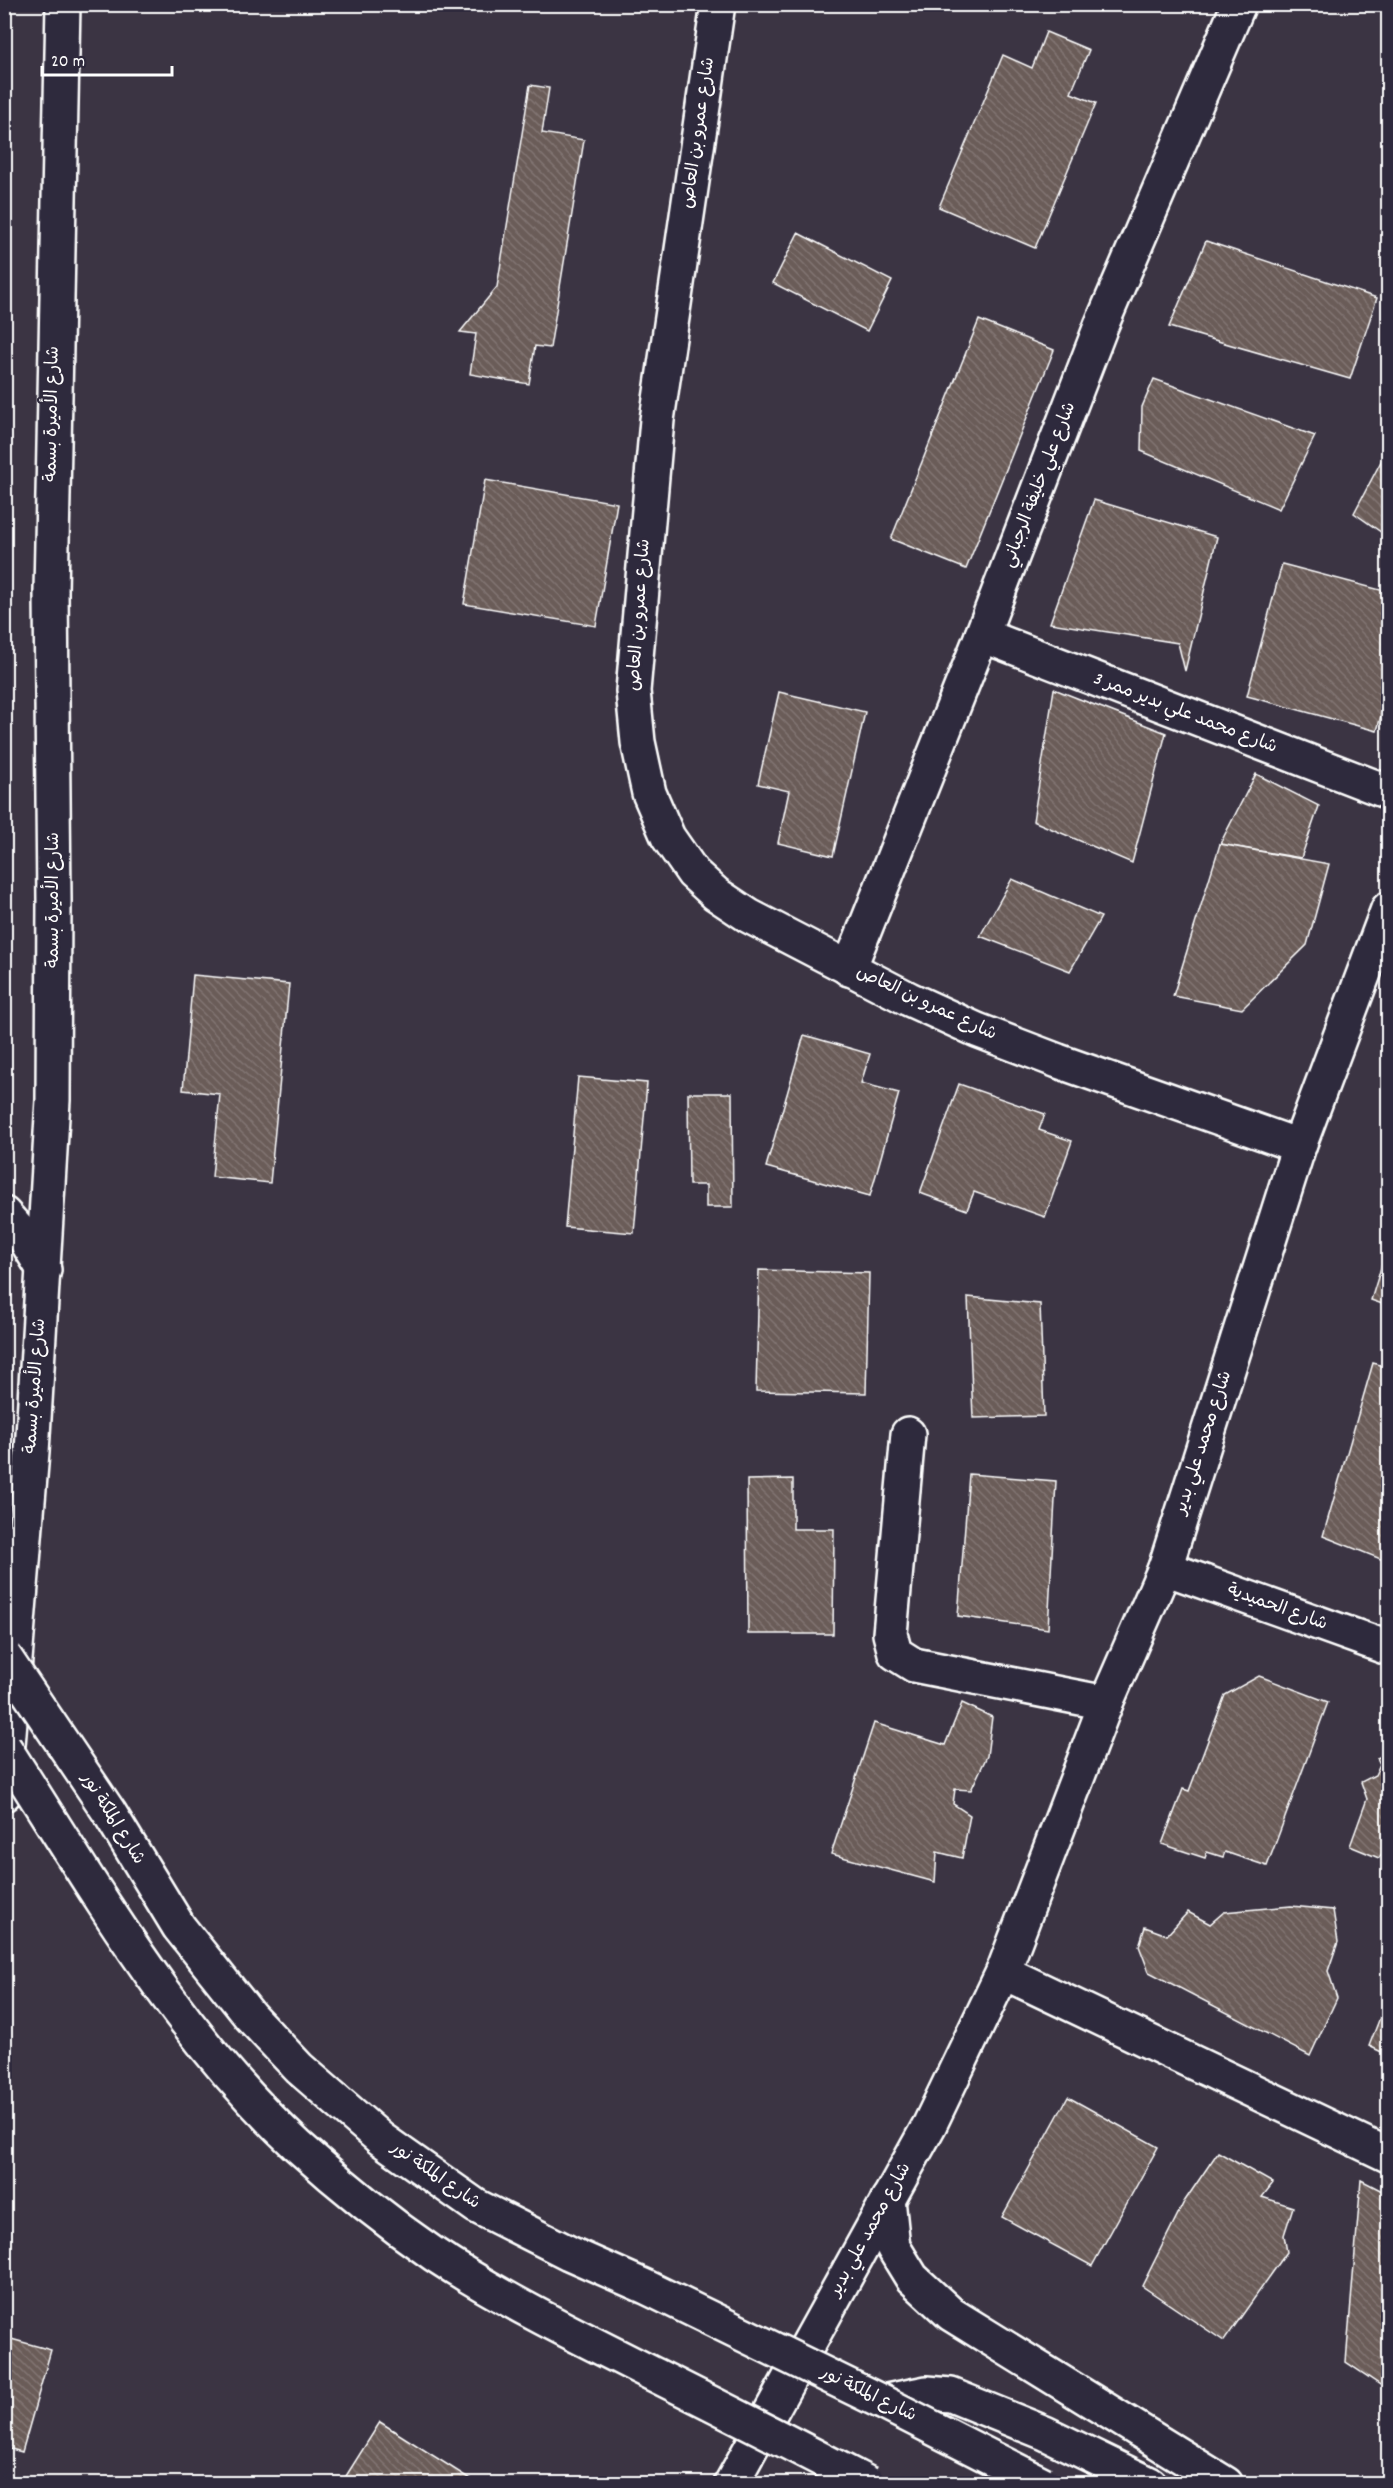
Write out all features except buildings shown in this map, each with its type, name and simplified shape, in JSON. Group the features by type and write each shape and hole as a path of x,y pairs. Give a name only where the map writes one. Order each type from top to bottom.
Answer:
{"main road":[{"name":"شارع الأميرة بسمة","path":"4,1794 44,1270 53,1100 51,592 63,4"},
{"name":"شارع عمرو بن العاص","path":"718,4 657,420 633,691 638,742 650,793 668,837 693,873 716,894 748,916 849,969 977,1030 1299,1146"},
{"name":"شارع علي خليفة الرجباني","path":"849,969 982,635 1101,326 1239,4"},
{"name":"شارع محمد علي بدير ممر 3","path":"982,635 1389,792"},
{"name":"شارع محمد علي بدير","path":"731,2484 930,2124 1003,1972 1106,1703 1165,1568 1299,1146 1389,909"},
{"path":"4,1214 22,1234 44,1270"},
{"path":"908,1434 890,1634 895,1653 914,1665 1106,1703"},
{"name":"شارع الحميدية","path":"1165,1568 1389,1648"},
{"name":"شارع الملكة نور","path":"4,1656 109,1812 179,1927 250,2016 299,2068 381,2139 476,2206 569,2253 656,2292 882,2402 1043,2484"},
{"path":"4,1747 131,1946 197,2033 242,2087 296,2144 367,2206 436,2255 533,2313 869,2484"},
{"path":"1003,1972 1389,2155"},
{"path":"888,2199 893,2247 912,2278 951,2314 1226,2484"},
{"path":"882,2402 927,2393 951,2395 1045,2433 1150,2484"}]}
